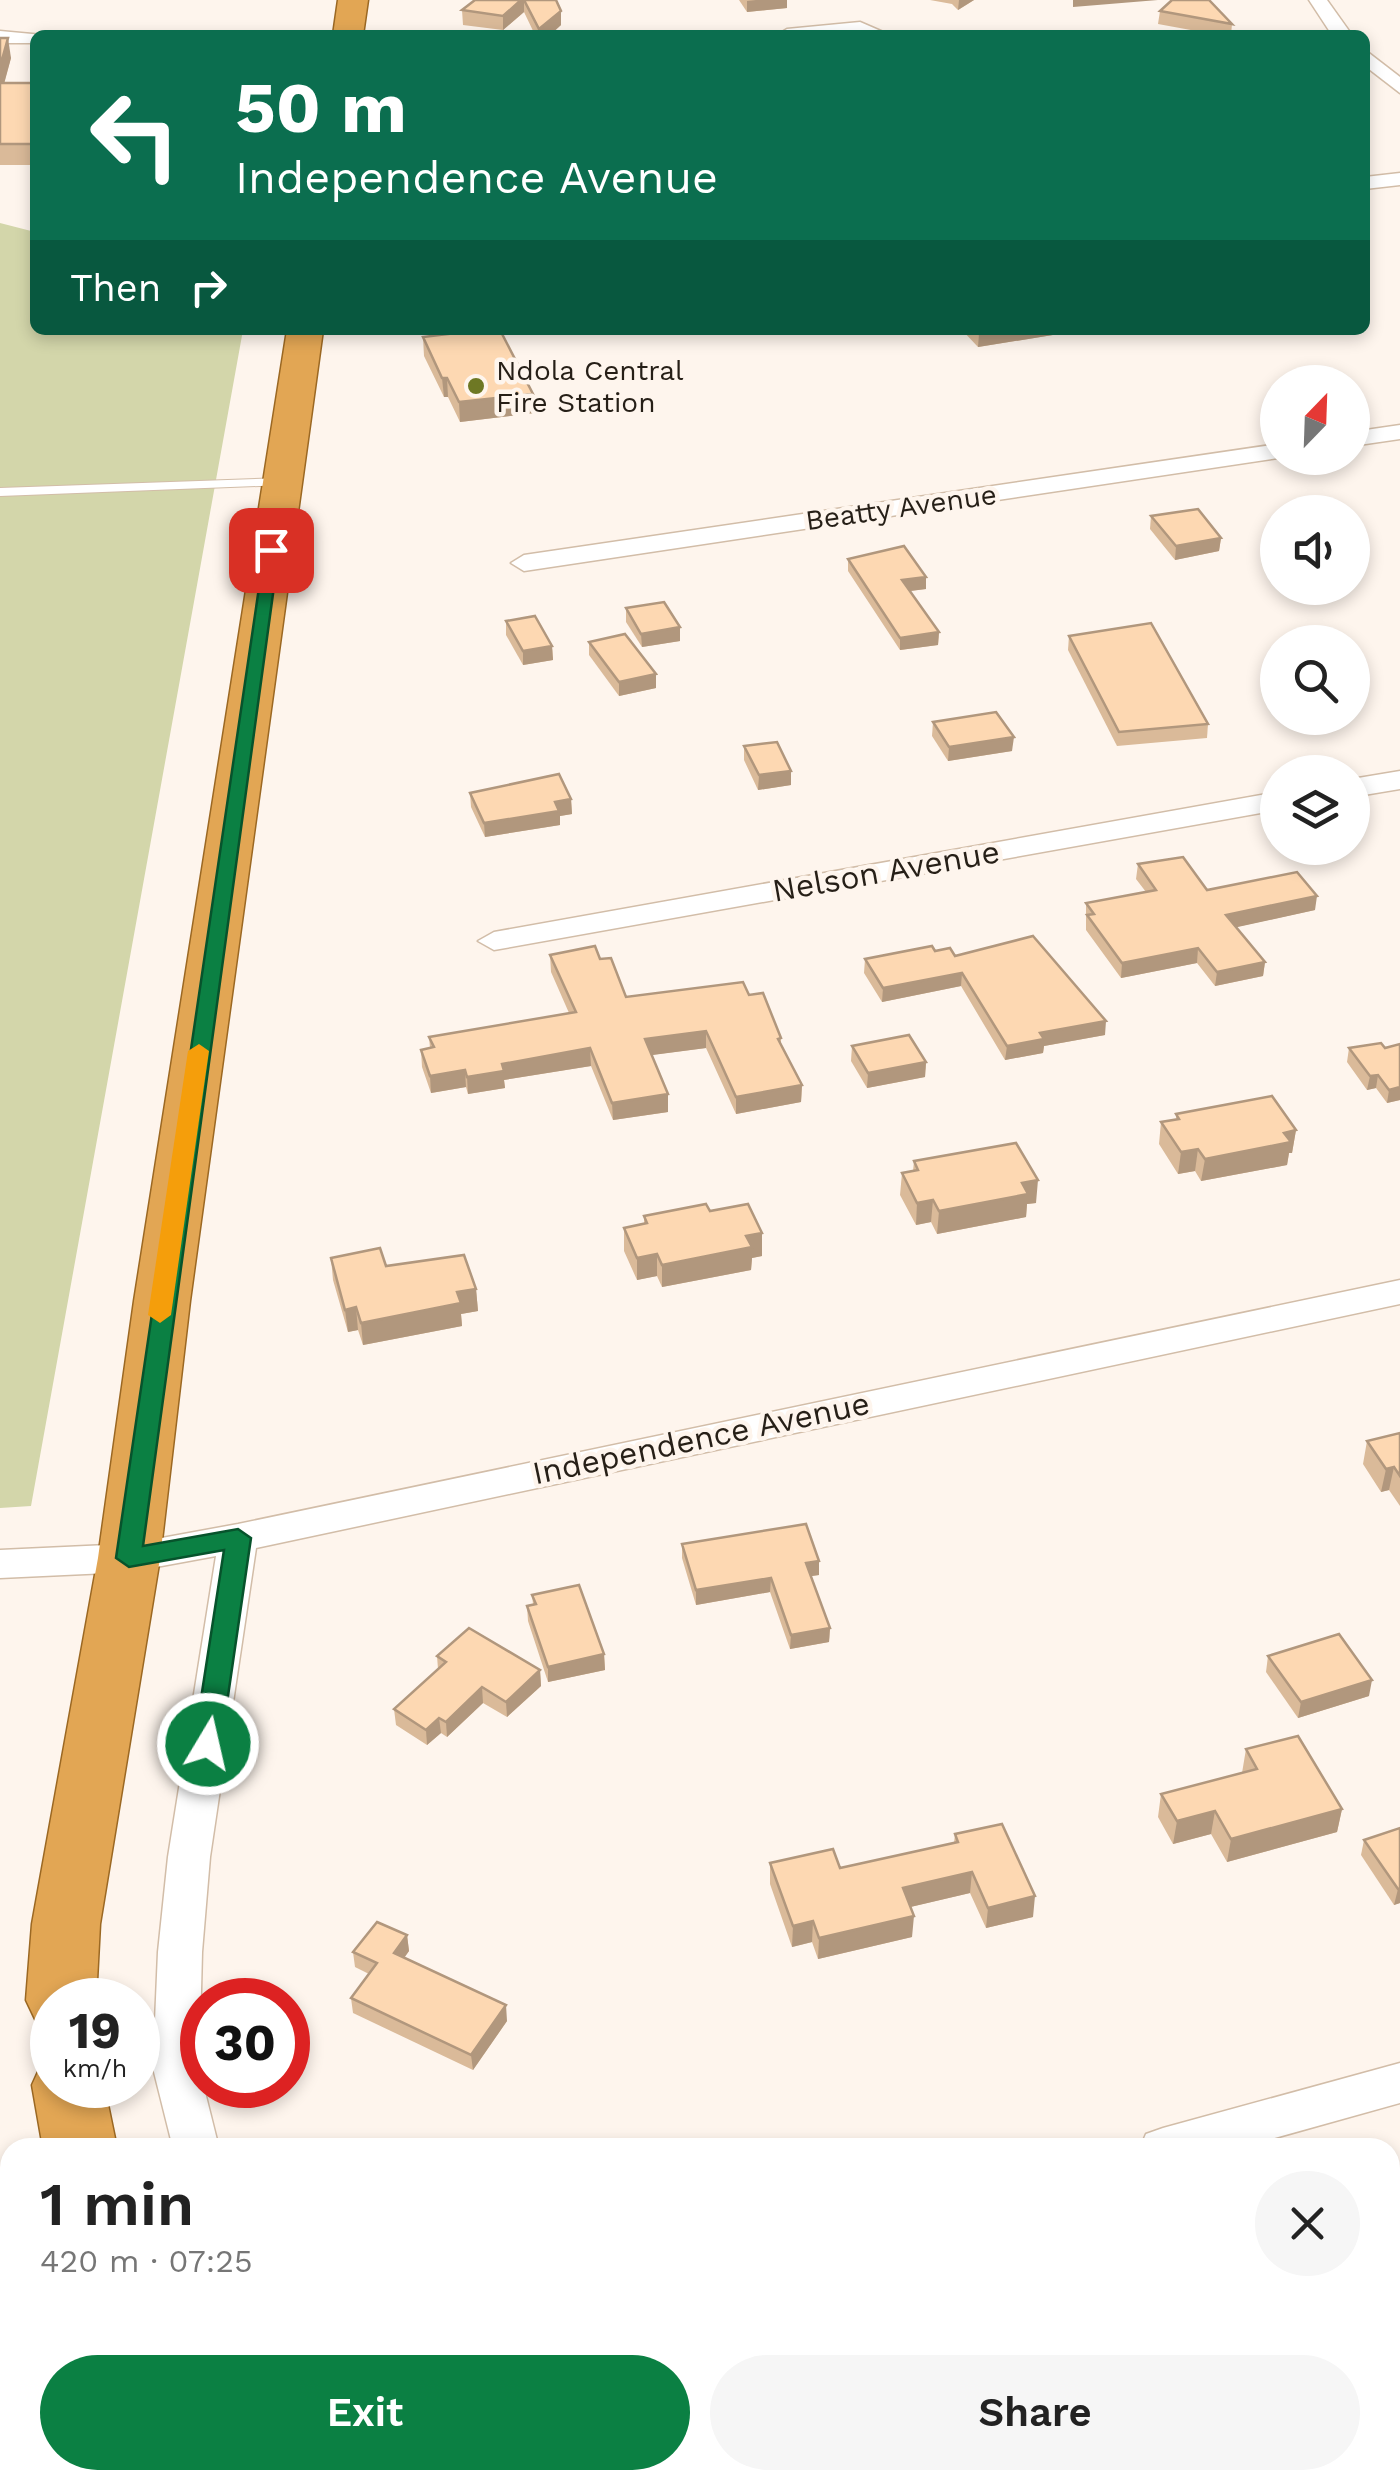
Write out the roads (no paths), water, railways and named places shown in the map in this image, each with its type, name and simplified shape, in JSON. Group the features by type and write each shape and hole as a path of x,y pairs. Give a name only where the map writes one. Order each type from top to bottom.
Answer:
{"highway":[{"path":"349,30 353,0"},
{"path":"62,1978 66,1924 129,1558 280,482 304,335"},
{"path":"72,2108 78,2138"}],"street":[{"path":"1318,0 1339,30"},
{"path":"839,30 866,30"},
{"path":"0,37 30,37"},
{"path":"1370,60 1399,85"},
{"path":"1370,182 1400,179"},
{"path":"1370,437 1400,432"},
{"name":"Beatty Avenue","path":"524,563 1260,453"},
{"path":"1370,785 1400,780"},
{"name":"Nelson Avenue","path":"494,941 1260,804"},
{"name":"Independence Avenue","path":"0,1564 129,1558 238,1538 1400,1292"},
{"path":"194,2138 176,2068 180,1952 190,1856 238,1538"},
{"path":"1199,2138 1400,2083"}],"lane":[{"path":"0,492 280,482"}],"place":[{"name":"Ndola Central Fire Station","path":"476,386"}]}
